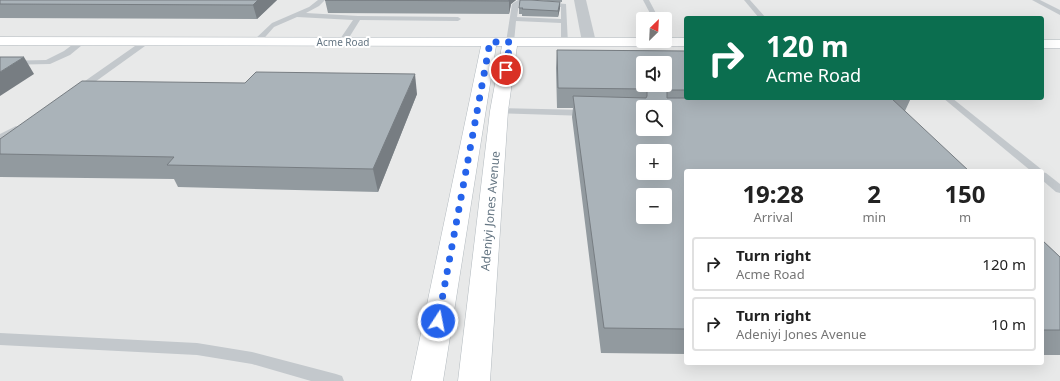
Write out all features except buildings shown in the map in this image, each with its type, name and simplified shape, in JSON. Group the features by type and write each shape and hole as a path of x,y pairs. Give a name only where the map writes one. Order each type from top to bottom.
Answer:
{"street":[{"path":"580,0 590,42"},
{"name":"Acme Road","path":"672,39 684,42"},
{"name":"Acme Road","path":"0,41 590,42 636,40"},
{"name":"Adeniyi Jones Avenue","path":"474,381 499,111 500,42"},
{"name":"Adeniyi Jones Avenue","path":"427,381 500,42"},
{"path":"1044,44 1060,44"}],"lane":[{"path":"256,42 275,23 316,7 322,0"},
{"path":"646,0 652,12"},
{"path":"747,0 761,16"},
{"path":"500,42 512,20 515,4 518,2 564,5 564,42"},
{"path":"1038,2 1054,3"},
{"path":"1038,2 1060,13"},
{"path":"297,15 358,18 458,19"},
{"path":"342,42 358,18"},
{"path":"512,20 564,21"},
{"path":"0,64 47,62 67,53 83,41"},
{"path":"74,93 148,41"},
{"path":"949,100 1035,169"},
{"path":"499,111 595,113"},
{"path":"0,138 24,124"},
{"path":"1044,177 1060,190"},
{"path":"0,339 197,349 252,358 336,381"}],"shaded area":[{"path":"0,0 1060,0 1060,381 0,381"}],"route":[{"path":"438,321 490,42 510,42 506,70"}]}
